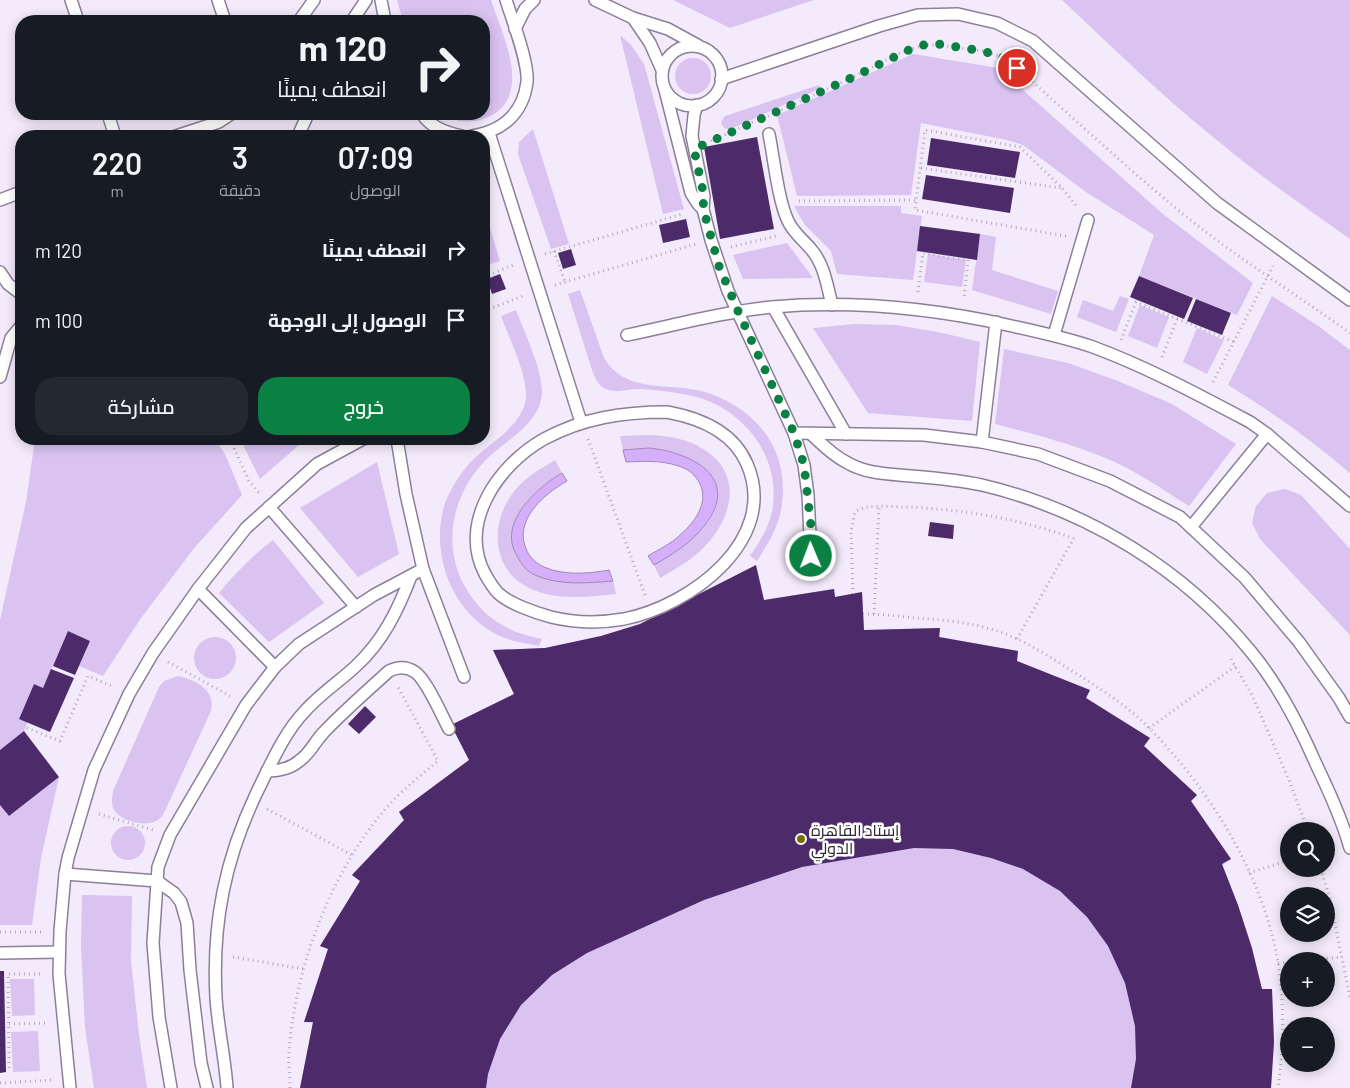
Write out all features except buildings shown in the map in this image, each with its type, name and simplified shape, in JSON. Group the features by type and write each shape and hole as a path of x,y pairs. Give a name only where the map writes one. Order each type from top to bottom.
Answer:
{"lane":[{"path":"71,0 76,15"},
{"path":"218,0 223,15"},
{"path":"303,15 314,0"},
{"path":"356,15 366,0"},
{"path":"381,0 384,15"},
{"path":"490,132 508,121 522,103 527,80 524,58 506,0"},
{"path":"515,29 525,9 534,0"},
{"path":"595,0 633,18 668,29 714,56 721,70 721,79 714,96 698,105 678,102 665,89"},
{"path":"721,79 879,26 918,15 958,14 997,23 1033,41 1218,203 1350,300"},
{"path":"633,18 650,43 662,70"},
{"path":"700,47 690,46 672,53 666,60 662,70 662,79 691,193 703,208"},
{"path":"698,105 692,126 692,136 704,196 703,208 714,252 738,311 794,433 804,465 811,526 811,556"},
{"path":"194,130 222,120"},
{"path":"426,120 441,130"},
{"path":"769,134 787,220 793,231 810,248 822,266 832,305"},
{"path":"490,136 581,422"},
{"path":"0,200 15,194"},
{"path":"1054,335 1088,220"},
{"path":"0,272 8,284 15,289"},
{"path":"627,335 738,311 773,307 832,305 879,305 916,308 996,322 1054,335 1114,355 1205,398 1250,422 1267,434 1350,506"},
{"path":"773,307 846,434"},
{"path":"982,442 996,322"},
{"path":"0,377 11,338 15,333"},
{"path":"667,412 686,416 705,422 722,432 734,444 744,457 751,473 754,490 754,507 750,523 742,540 720,569 705,581 675,601 651,612 626,619 582,621 553,617 525,608 499,594 481,566 476,550 479,516 498,480 526,451 542,440 581,422 625,413 667,412"},
{"path":"794,433 924,435 982,442 1038,454 1110,481 1180,517 1245,578 1293,635 1340,698 1350,717"},
{"path":"810,434 846,463 866,471 887,476 909,476 974,484 1025,497 1049,506 1101,530 1141,553 1180,579 1214,610 1253,653 1276,687 1301,730 1346,833 1350,848"},
{"path":"1191,527 1267,434"},
{"path":"69,1084 59,974 60,931 65,874 94,770 129,694 153,653 198,589 246,528 317,464 352,445"},
{"path":"398,445 406,494 423,569 464,677"},
{"path":"268,507 356,607"},
{"path":"171,1088 159,1017 153,943 158,867 170,835 246,705 275,667 299,644 374,595 423,569"},
{"path":"227,1088 216,999 216,932 224,890 242,827 267,771 290,729 305,710 358,664 383,635 393,619 411,576"},
{"path":"198,589 275,667"},
{"path":"267,771 291,767 301,760 322,734 342,714 395,668 406,668 416,672 423,680 449,729"},
{"path":"65,874 157,881 174,893 181,902 187,922 190,970 201,1063 207,1088"},
{"path":"0,953 59,952"}],"path":[{"path":"767,116 911,49 924,45 938,44 983,51 1002,57 1017,68 1125,165 1197,225 1268,277 1350,333"},
{"path":"694,149 758,120"},
{"path":"1082,239 915,210 925,130 1020,147 1062,188 1088,220"},
{"path":"921,168 1062,188"},
{"path":"782,201 916,200"},
{"path":"490,275 529,259 703,208"},
{"path":"714,252 793,231"},
{"path":"490,309 539,290 711,240"},
{"path":"1205,398 1282,250"},
{"path":"554,252 565,282"},
{"path":"916,308 923,253 968,260 961,316"},
{"path":"1114,355 1136,302 1234,342"},
{"path":"1155,374 1178,319"},
{"path":"581,422 651,612"},
{"path":"233,445 249,481 268,507"},
{"path":"874,614 879,506"},
{"path":"853,594 851,531 855,512 860,508 879,506 961,510 996,516 1049,530 1081,542"},
{"path":"1017,639 1067,550"},
{"path":"863,614 972,624 996,630 1017,639 1098,687 1128,709 1149,728 1188,773 1218,814 1249,873 1272,931 1278,963 1283,1030 1282,1065 1278,1088"},
{"path":"1226,652 1252,695 1289,780 1305,822"},
{"path":"153,653 246,705"},
{"path":"1149,728 1225,674"},
{"path":"27,728 60,741 88,676 129,694"},
{"path":"290,1088 289,1051 295,1010 313,938 325,908 352,855 383,812 414,781 438,761 394,680"},
{"path":"82,809 170,835"},
{"path":"276,814 352,855"},
{"path":"1249,873 1280,863"},
{"path":"1323,877 1330,899 1350,998"},
{"path":"0,932 60,931"},
{"path":"1335,958 1342,957"},
{"path":"239,958 304,969"},
{"path":"9,1068 8,974 59,974"},
{"path":"9,1024 63,1022"},
{"path":"0,1083 69,1084"}],"shaded area":[{"path":"397,0 491,0 508,49 511,66 512,83 508,98 499,110 490,115 490,15 401,15"},
{"path":"673,0 814,0 730,28"},
{"path":"1062,0 1350,0 1350,239 1234,154 1138,72"},
{"path":"620,35 631,45 644,64 684,209 663,214"},
{"path":"913,54 998,68 1163,214 1253,283 1237,315 1139,276 1154,235 1086,192 1023,145 1007,140 921,123 911,195 797,196 777,115"},
{"path":"693,58 700,59 706,63 710,69 710,83 706,89 700,93 693,94 686,93 680,89 676,83 675,76 676,69 680,63 686,59"},
{"path":"819,85 821,88 731,129 724,128 721,122 725,116"},
{"path":"457,120 478,120 472,121"},
{"path":"533,129 569,244 551,249 518,154 519,142"},
{"path":"794,206 901,206 901,213 922,216 913,280 837,274 831,251 805,225"},
{"path":"490,228 500,261 490,264"},
{"path":"980,234 996,237 992,270 1058,291 1051,314 972,290"},
{"path":"787,243 813,278 743,279 733,255"},
{"path":"928,254 966,260 962,287 924,282"},
{"path":"580,290 604,358 614,370 626,378 639,383 697,390 711,394 745,412 769,438 777,454 783,490 781,510 777,523 772,536 757,561 750,556 768,525 773,505 774,488 766,456 758,441 735,417 721,407 706,400 662,391 638,389 612,391 602,387 597,382 593,373 568,294"},
{"path":"1120,296 1129,299 1116,332 1077,317 1083,300 1113,311"},
{"path":"1272,296 1317,325 1350,350 1350,473 1291,427 1228,385"},
{"path":"1140,305 1169,317 1157,348 1128,336"},
{"path":"516,310 538,368 541,380 541,400 538,409 527,424 491,455 468,482 460,498 455,515 453,550 457,568 464,585 479,606 506,627 542,639 539,646 503,638 478,622 456,595 448,579 440,545 440,527 443,510 454,484 471,461 507,431 521,414 525,403 526,394 522,372 501,316"},
{"path":"854,324 896,325 980,342 972,421 868,413 813,328"},
{"path":"1197,328 1224,340 1207,374 1183,362"},
{"path":"1004,349 1068,363 1118,381 1172,404 1236,444 1189,506 1145,478 1110,460 1086,450 995,424"},
{"path":"651,435 678,439 703,449 715,458 724,469 729,481 730,494 723,520 707,544 691,559 660,578 654,565 683,547 702,530 715,510 717,497 712,477 649,448 623,450 620,436"},
{"path":"34,445 219,445 225,454 242,495 195,547 141,618 103,676 79,666 90,641 68,631 43,688 34,684 19,718 28,722 24,731 0,750 0,620 26,502"},
{"path":"243,445 299,445 260,479"},
{"path":"649,448 665,450 694,461 706,470 714,481 718,493 715,508 700,531 681,548 654,565 648,556 673,541 686,530 696,518 703,497 699,482 686,469 649,461 626,462 623,450"},
{"path":"555,460 562,473 533,495 518,515 512,538 515,554 521,564 589,583 613,581 616,594 568,597 544,594 522,584 510,574 503,562 498,534 500,519 505,506 513,493 527,479"},
{"path":"377,462 399,554 358,577 300,508"},
{"path":"562,473 567,481 540,501 527,519 523,540 527,551 536,562 548,569 574,573 609,570 613,581 572,583 542,578 528,570 516,554 512,542 512,530 516,518 532,496"},
{"path":"1285,489 1301,495 1350,549 1350,635 1260,539 1252,523 1256,506 1267,493"},
{"path":"273,540 324,603 269,642 219,593 244,565"},
{"name":"إستاد القاهرة الدولي","path":"756,565 764,600 834,589 835,597 862,592 864,630 940,628 940,637 1018,651 1017,661 1090,690 1086,698 1150,738 1144,746 1197,795 1191,801 1231,859 1222,865 1244,926 1262,989 1272,989 1274,1042 1271,1088 300,1088 313,1023 304,1022 328,949 320,946 360,881 352,875 404,820 399,812 469,760 451,725 514,694 493,650 545,648 601,636 640,624"},
{"path":"215,637 230,643 236,658 230,673 215,679 200,673 194,658 200,643"},
{"path":"178,676 198,683 208,692 212,704 211,711 163,815 158,820 150,823 130,821 121,817 114,810 112,803 113,791 159,687 164,681"},
{"path":"59,777 41,858 32,925 0,925 0,805 9,816"},
{"path":"128,826 135,827 140,831 144,836 144,850 140,855 135,859 128,860 121,859 116,855 112,850 111,843 112,836 116,831 121,827"},
{"path":"82,895 132,896 131,960 147,1088 94,1088 85,1027 81,946"},
{"path":"10,979 34,979 35,1015 12,1016"},
{"path":"38,1031 40,1071 13,1072 11,1032"}],"place":[{"name":"إستاد القاهرة الدولي","path":"801,839"}],"route":[{"path":"811,556 811,526 804,465 794,433 728,292 703,208 704,196 694,149 849,79 898,54 924,45 938,44 983,51 1002,57 1017,68"}]}
